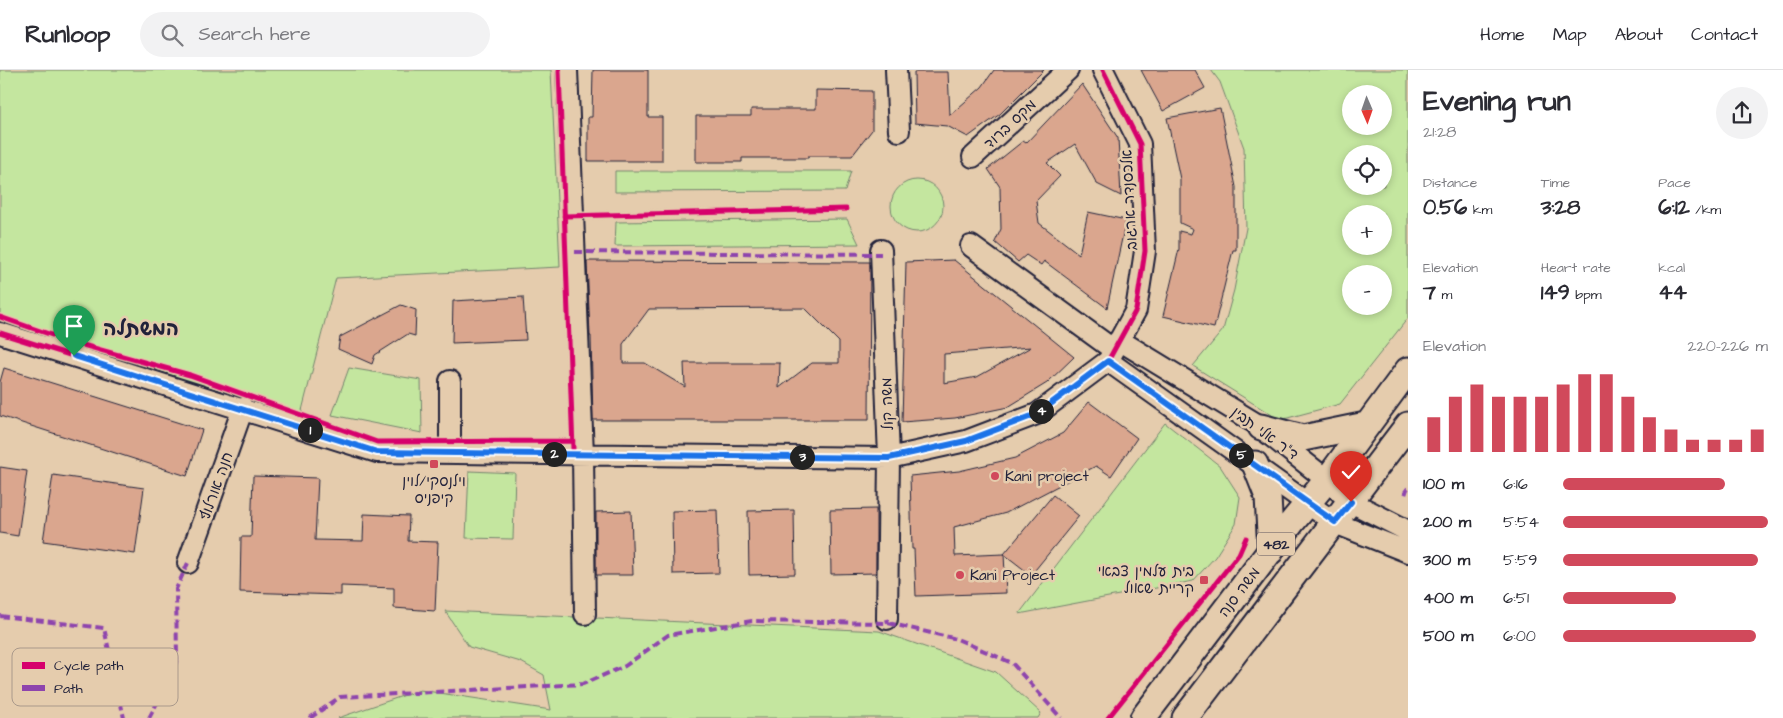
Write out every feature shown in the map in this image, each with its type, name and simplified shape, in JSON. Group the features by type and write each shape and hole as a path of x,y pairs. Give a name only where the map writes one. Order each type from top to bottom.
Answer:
{"main road":[{"name":"משה סנה","path":"1143,718 1327,480 1408,370"},
{"path":"1261,427 1303,438 1366,425"},
{"name":"482","path":"1184,718 1408,426"},
{"path":"1254,464 1268,498 1271,551"}],"street":[{"path":"567,70 583,454 585,614"},
{"path":"896,70 899,131"},
{"name":"מקס ברוד","path":"973,157 1068,70"},
{"name":"אלכסנדר ארגוב","path":"1103,70 1140,144 1146,252 1136,310 1114,350"},
{"name":"ד\"ר אלי תבין","path":"971,246 1114,350 1254,464 1335,522 1408,552"},
{"name":"משה קול","path":"881,250 889,458 887,619"},
{"path":"0,333 243,408 377,452 889,458 966,441 1037,414 1114,350"},
{"name":"ד\"ר אלי תבין","path":"1114,350 1261,427 1327,480 1351,502 1408,531"},
{"path":"450,381 450,453"},
{"name":"חנה אורלוף","path":"188,564 243,408"}],"green space":[{"path":"0,70 551,70 560,267 336,278 298,426 0,328"},
{"path":"1211,70 1408,70 1408,318 1340,404 1280,420 1193,366 1223,330 1234,290 1246,228 1244,148 1220,82"},
{"path":"615,171 851,171 845,191 615,192"},
{"path":"917,180 927,182 935,188 941,196 943,206 941,216 935,224 927,230 917,232 907,230 899,224 893,216 891,206 893,196 899,188 907,182"},
{"path":"847,219 859,244 615,246 616,222"},
{"path":"349,368 421,380 422,433 332,415"},
{"path":"1165,423 1220,466 1240,497 1236,524 1215,557 1193,581 1019,614"},
{"path":"469,471 515,473 513,539 466,538"},
{"path":"445,611 879,631 996,672 1041,713 1038,718 338,718 420,690 551,710 544,675 521,662 469,647"}],"building":[{"path":"593,70 648,70 648,117 662,117 662,161 588,161 588,117 592,117"},
{"path":"994,70 1044,70 1000,114 968,137 947,126 915,123 914,72 948,72 950,115 982,87"},
{"path":"1141,70 1195,70 1205,88 1163,111"},
{"path":"1082,84 1118,138 1121,196 1097,184 1075,144 1047,163 1060,176 1036,201 1039,223 1079,254 1088,212 1126,220 1107,308 1044,261 1041,265 1026,255 1018,262 995,242 1001,229 1000,187 988,169 1023,141 1026,143"},
{"path":"816,90 872,91 872,130 852,156 742,158 742,162 696,162 696,116 751,116 751,109 816,109"},
{"path":"1220,108 1236,187 1236,250 1233,250 1214,328 1163,316 1179,249 1179,231 1191,234 1193,229 1180,223 1180,179 1167,118"},
{"path":"954,260 1074,357 1047,383 1008,407 955,418 902,422 906,262","holes":["1031,347 977,377 944,383 944,354"]},
{"path":"587,261 870,262 869,420 593,420","holes":["805,308 839,342 839,363 812,363 779,388 780,363 684,363 685,387 645,363 623,363 623,344 649,309"]},
{"path":"523,297 526,340 452,343 453,301"},
{"path":"401,305 416,310 415,336 408,334 375,355 372,364 338,349 340,337"},
{"path":"4,368 202,430 187,476 0,416 0,382"},
{"name":"Kani project","path":"1089,402 1137,438 1111,476 1096,466 1006,513 954,527 955,556 1004,554 1006,593 916,596 914,549 912,549 910,476 959,471 1015,458 1063,433"},
{"path":"0,467 27,471 18,536 0,533"},
{"path":"53,475 144,488 135,554 43,541"},
{"path":"253,476 318,478 315,540 363,541 364,514 409,516 408,541 438,542 435,611 394,608 394,588 341,586 341,595 240,592 241,537 251,537"},
{"name":"Kani Project","path":"1053,495 1079,516 1031,575 1004,554"},
{"path":"876,509 876,573 831,574 830,510"},
{"path":"717,510 719,573 673,574 672,511"},
{"path":"794,510 795,574 749,575 748,511"},
{"path":"631,511 633,575 596,575 596,512"}],"marked path":[{"path":"575,252 881,254"},
{"path":"1408,488 1405,492 1408,493"},
{"path":"177,648 176,589 188,563"},
{"path":"0,616 104,628 108,648"},
{"path":"310,718 340,697 583,684 625,666 668,635 752,621 888,623 887,619"},
{"path":"888,623 957,639 1012,663 1061,718"},
{"path":"121,706 124,718"},
{"path":"149,718 155,706"}],"cycle path":[{"path":"559,70 573,449"},
{"path":"0,333 377,452 889,458 966,441 1037,414 1108,361 1136,310 1145,251 1140,144 1103,70"},
{"path":"564,216 846,209"},
{"path":"0,317 72,342 190,375 377,442 573,441"},
{"path":"1108,718 1239,554 1246,538"}],"place":[{"name":"וילנסקי/לוין קיפניס","path":"434,464"},
{"name":"Kani project","path":"995,476"},
{"name":"Kani Project","path":"960,575"},
{"name":"בית עלמין צבאי קריית שאול","path":"1204,580"}],"district":[{"name":"המשתלה","path":"141,328"}],"route":[{"path":"74,356 377,452 889,458 966,441 1037,414 1108,361 1335,522 1351,502"}]}
